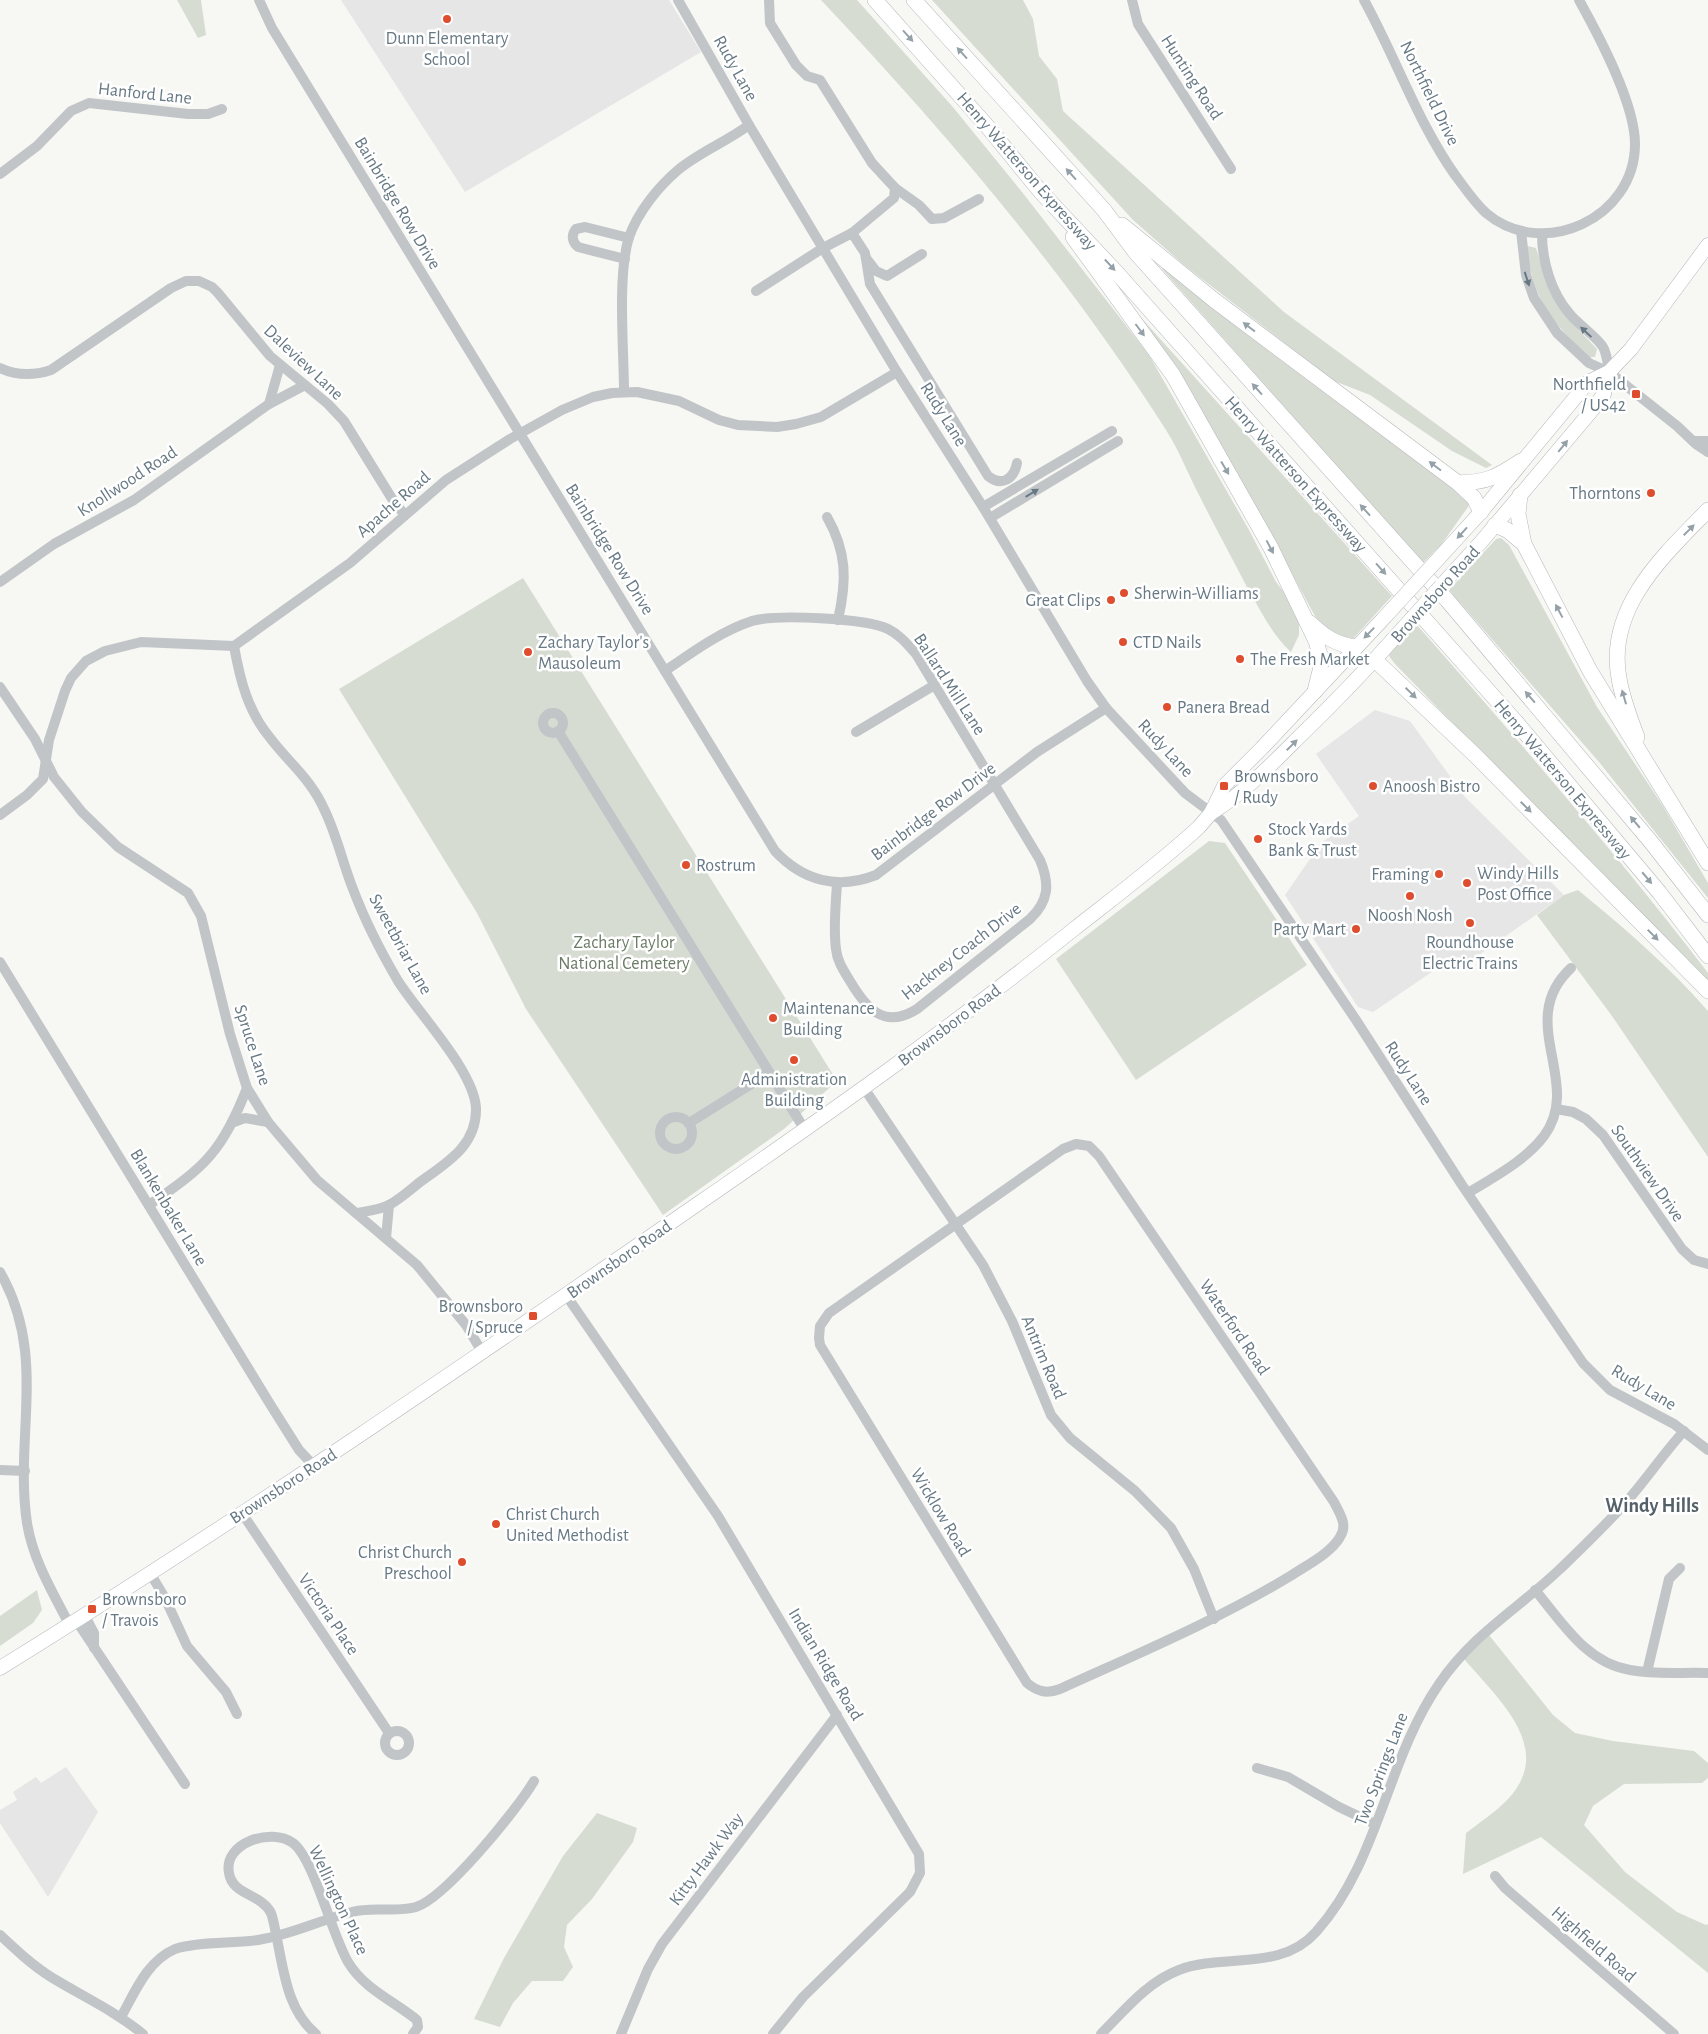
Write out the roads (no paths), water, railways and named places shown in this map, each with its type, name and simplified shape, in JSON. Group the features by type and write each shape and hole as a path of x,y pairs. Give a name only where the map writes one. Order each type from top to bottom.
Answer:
{"highway":[{"name":"Henry Watterson Expressway","path":"876,0 987,126 1040,191 1117,272 1522,729 1659,892 1708,956"},
{"name":"Henry Watterson Expressway","path":"914,0 1104,210 1136,253 1447,600 1651,842 1708,915"},
{"path":"1040,191 1173,376 1271,548 1308,620 1320,658 1320,671 1315,691"},
{"path":"1104,210 1214,300 1458,483 1474,498 1481,512"},
{"path":"1458,483 1493,479 1521,461"},
{"path":"1520,495 1518,514 1524,544 1590,671 1708,863"},
{"path":"1644,760 1619,679 1619,632 1634,597 1651,570 1708,510"},
{"path":"1495,526 1507,530 1524,544"},
{"path":"1308,620 1325,637 1343,646 1356,647"},
{"path":"1375,660 1477,757 1708,991"}],"main road":[{"path":"1609,372 1632,349 1708,245"},
{"name":"Brownsboro Road","path":"0,1668 314,1466 566,1296 805,1130 1057,943 1163,858 1199,827 1211,813 1224,786 1481,512 1521,461 1588,382 1609,372"},
{"name":"Brownsboro Road","path":"1211,813 1234,799 1375,660 1495,526 1604,394 1609,372"},
{"path":"1481,512 1495,526"},
{"path":"1356,647 1375,660"}],"street":[{"name":"Bainbridge Row Drive","path":"259,0 272,28 775,851 797,870 826,882 837,883 862,880 883,871 1058,737 1106,708"},
{"name":"Rudy Lane","path":"678,0 749,125 897,372 990,518 1087,681 1106,708 1185,793 1221,820 1356,1020 1468,1193 1575,1352 1595,1376 1628,1401 1684,1431 1708,1450"},
{"path":"769,0 770,23 796,65 807,76 820,80 872,163 895,188 919,206 932,219 944,218 979,199"},
{"name":"Hunting Road","path":"1132,0 1138,24 1231,169"},
{"name":"Northfield Drive","path":"1364,0 1440,154 1468,194 1486,213 1496,220 1526,232 1542,234 1570,229 1587,223 1602,214 1625,186 1635,153 1635,134 1625,100 1579,0"},
{"name":"Hanford Lane","path":"0,174 37,146 71,111 89,104 188,114 208,114 222,109"},
{"path":"624,392 625,259 629,238 641,214 663,184 700,155 749,125"},
{"path":"756,291 823,248 852,233 894,198 895,188"},
{"path":"625,259 578,247 574,242 573,235 576,229 585,227 629,238"},
{"path":"1526,232 1526,275 1534,298 1557,333 1590,363 1609,372 1707,451"},
{"path":"852,233 866,258 876,271 887,276 922,254"},
{"path":"1542,234 1544,257 1558,297 1578,324 1603,348 1609,372"},
{"path":"866,258 870,284 988,476 993,480 1008,480 1015,473 1017,463"},
{"name":"Daleview Lane","path":"0,368 22,374 51,370 171,288 192,280 204,282 218,292 256,341 280,365 328,404 344,421 404,515"},
{"path":"268,404 280,365"},
{"name":"Apache Road","path":"234,646 350,563 446,480 520,434 580,401 624,392 661,396 719,420 738,425 777,427 821,417 897,372"},
{"name":"Knollwood Road","path":"0,582 54,544 134,500 268,404 304,385"},
{"path":"983,507 1112,431"},
{"path":"990,518 1118,441"},
{"path":"827,517 840,542 844,563 838,620"},
{"name":"Ballard Mill Lane","path":"665,671 735,628 753,621 785,617 838,620 881,626 899,636 916,654 933,686 1040,860 1047,881 1047,892"},
{"path":"0,815 27,795 42,779 49,740 68,684 80,666 99,654 121,645 141,642 234,646"},
{"name":"Sweetbriar Lane","path":"234,646 242,686 259,724 314,789 326,812 353,891 378,944 404,989 467,1078 473,1092 475,1122 467,1142 452,1159 389,1204 356,1212"},
{"path":"856,732 933,686"},
{"path":"0,687 46,760"},
{"path":"558,731 805,1130"},
{"name":"Spruce Lane","path":"46,760 54,778 100,831 144,865 183,889 192,899 201,916 223,1009 247,1088 268,1122 317,1180 417,1265 440,1290 466,1325 482,1352"},
{"name":"Hackney Coach Drive","path":"837,883 835,938 840,963 863,1002 876,1013 892,1018 900,1017 917,1009 1010,936 1037,912 1042,906 1047,892"},
{"name":"Blankenbaker Lane","path":"0,962 294,1442 314,1466"},
{"path":"1468,1193 1528,1153 1548,1130 1556,1109 1556,1074 1547,1034 1547,1014 1556,985 1571,968"},
{"path":"689,1124 769,1073"},
{"path":"150,1205 189,1178 204,1165 220,1145 234,1122 247,1088"},
{"name":"Antrim Road","path":"864,1088 984,1265 1000,1294 1051,1415 1070,1438 1135,1491 1171,1528 1194,1569 1214,1619"},
{"name":"Southview Drive","path":"1556,1109 1573,1112 1586,1118 1603,1135 1687,1255 1699,1262 1708,1264"},
{"path":"234,1122 245,1118 268,1122"},
{"name":"Waterford Road","path":"956,1224 1063,1149 1076,1144 1084,1145 1095,1151 1334,1502 1344,1523 1340,1538 1333,1546 1305,1567 1214,1619"},
{"path":"386,1238 389,1204"},
{"name":"Wicklow Road","path":"956,1224 829,1313 820,1326 818,1338 820,1345 1027,1683 1040,1691 1052,1692 1214,1619"},
{"path":"0,1272 14,1303 27,1355 25,1471 28,1523 33,1549 45,1580 76,1619 94,1633 94,1648 185,1784"},
{"name":"Indian Ridge Road","path":"566,1296 718,1516 917,1848 920,1859 920,1874 910,1892 804,1997 773,2034"},
{"name":"Two Springs Lane","path":"1101,2034 1157,1981 1176,1971 1206,1962 1280,1955 1290,1952 1309,1940 1339,1901 1358,1869 1372,1838 1375,1824 1410,1734 1440,1682 1481,1634 1535,1590 1605,1526 1684,1431"},
{"path":"0,1470 25,1471"},
{"name":"Victoria Place","path":"242,1513 389,1733"},
{"path":"1648,1672 1668,1579 1680,1568"},
{"path":"150,1573 165,1598 187,1646 226,1692 237,1714"},
{"path":"1535,1590 1591,1654 1618,1668 1648,1672 1708,1673"},
{"name":"Kitty Hawk Way","path":"621,2034 648,1968 667,1937 837,1715"},
{"path":"1257,1768 1288,1777 1339,1807 1375,1824"},
{"path":"121,2017 153,1965 169,1952 186,1946 243,1942 276,1937 360,1910 406,1909 429,1900 499,1830 534,1781"},
{"name":"Wellington Place","path":"316,2034 300,2016 291,1999 272,1915 261,1900 239,1890 230,1879 228,1872 231,1858 239,1849 260,1836 282,1837 300,1850 342,1951 353,1970 366,1984 418,2023 418,2027 413,2034"},
{"name":"Highfield Road","path":"1495,1876 1505,1888 1674,2034"},
{"path":"0,1935 25,1958 51,1977 121,2017 144,2034"}],"place":[{"name":"Dunn Elementary School","path":"447,19"},
{"name":"Northfield / US42","path":"1636,394"},
{"name":"Thorntons","path":"1651,493"},
{"name":"Sherwin-Williams","path":"1124,593"},
{"name":"Great Clips","path":"1111,600"},
{"name":"CTD Nails","path":"1123,642"},
{"name":"Zachary Taylor's Mausoleum","path":"528,652"},
{"name":"The Fresh Market","path":"1240,659"},
{"name":"Panera Bread","path":"1167,707"},
{"name":"Brownsboro / Rudy","path":"1224,786"},
{"name":"Anoosh Bistro","path":"1373,786"},
{"name":"Stock Yards Bank & Trust","path":"1258,839"},
{"name":"Rostrum","path":"686,865"},
{"name":"Framing","path":"1439,874"},
{"name":"Windy Hills Post Office","path":"1467,883"},
{"name":"Noosh Nosh","path":"1410,896"},
{"name":"Roundhouse Electric Trains","path":"1470,923"},
{"name":"Party Mart","path":"1356,929"},
{"name":"Maintenance Building","path":"773,1018"},
{"name":"Administration Building","path":"794,1060"},
{"name":"Brownsboro / Spruce","path":"533,1316"},
{"name":"Christ Church United Methodist","path":"496,1524"},
{"name":"Christ Church Preschool","path":"462,1562"},
{"name":"Brownsboro / Travois","path":"92,1609"}],"district":[{"name":"Windy Hills","path":"1652,1505"}],"park label":[{"name":"Zachary Taylor National Cemetery","path":"624,952"}]}
